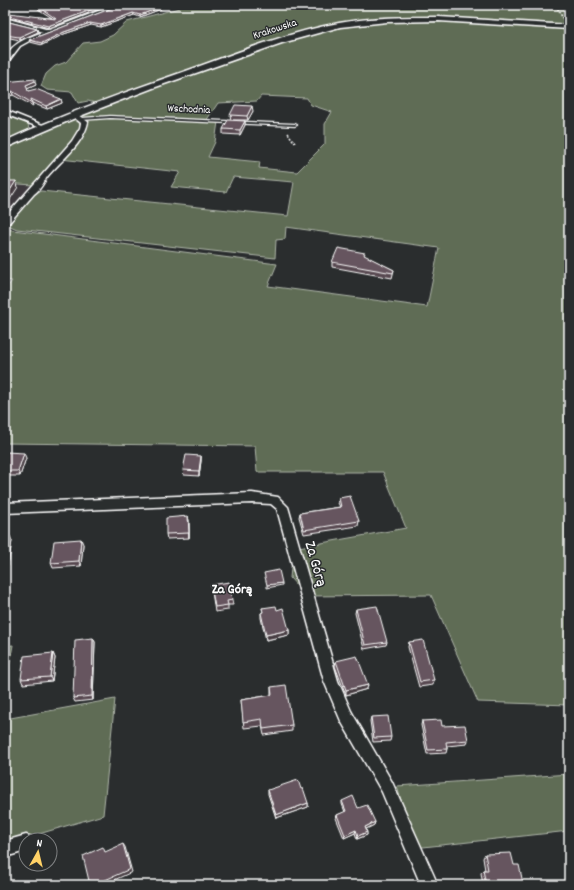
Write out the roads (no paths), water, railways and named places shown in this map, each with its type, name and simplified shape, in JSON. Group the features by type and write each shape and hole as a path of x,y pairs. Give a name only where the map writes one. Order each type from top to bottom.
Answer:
{"main road":[{"name":"Krakowska","path":"5,144 72,114 285,39 335,26 379,20 418,19 568,27"}],"street":[{"path":"5,62 18,45 47,31 119,5"},
{"path":"5,20 47,31"},
{"path":"5,112 43,127"},
{"path":"5,222 31,192 37,189 44,177 72,146 85,122 72,114"},
{"name":"Za Górą","path":"5,508 252,498 274,500 282,507 331,680 346,716 387,787 430,885"},
{"path":"5,849 18,846"}],"lane":[{"name":"Wschodnia","path":"82,119 110,117 295,125"}],"district":[{"name":"Za Górą","path":"232,590"}]}
